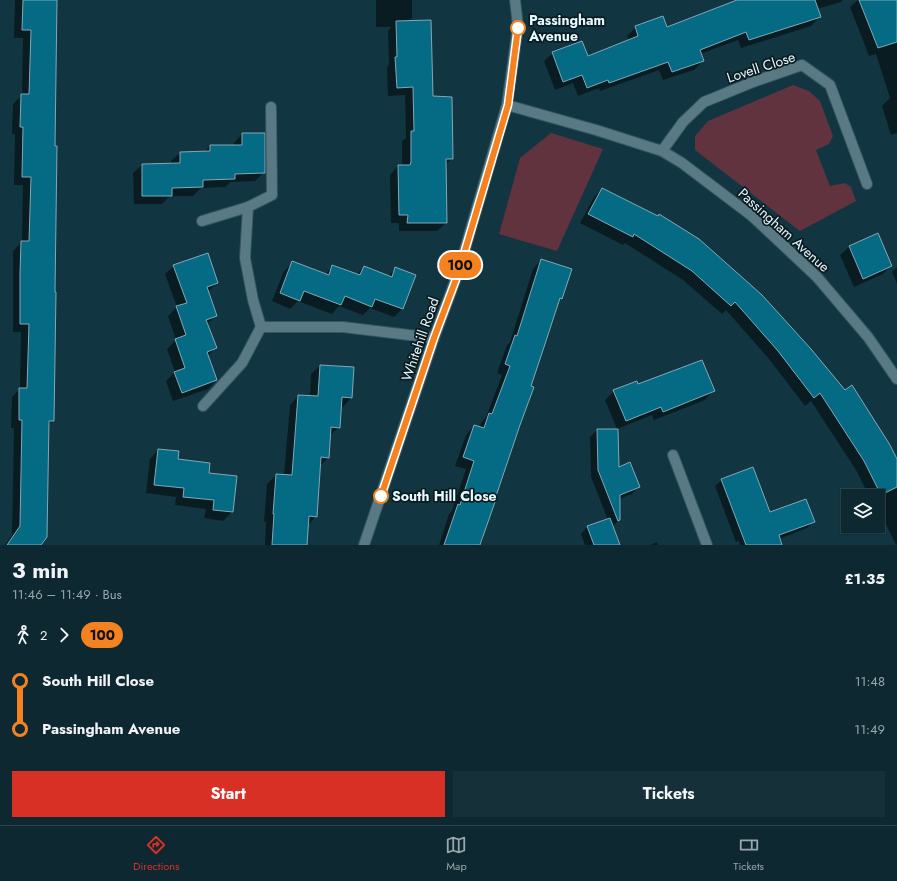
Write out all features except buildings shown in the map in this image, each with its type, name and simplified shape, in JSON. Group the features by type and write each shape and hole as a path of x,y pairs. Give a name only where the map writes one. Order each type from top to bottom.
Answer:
{"street":[{"name":"Whitehill Road","path":"364,545 434,338 458,274 508,105 518,26 515,0"},
{"name":"Lovell Close","path":"662,151 683,122 704,102 753,82 802,65 830,85 867,184"},
{"name":"Passingham Avenue","path":"508,105 596,130 662,151 682,163 752,216 817,277 868,337 897,379"},
{"path":"202,221 248,207 272,195 271,107"},
{"path":"204,406 242,363 261,327 253,300 245,258 248,207"},
{"path":"261,327 344,327 434,338"},
{"path":"673,454 707,545"}],"shaded area":[{"path":"793,85 809,91 820,101 833,136 829,144 816,150 830,186 845,183 851,187 856,201 800,231 695,150 695,136 708,121"},
{"path":"551,133 603,149 557,251 499,234 520,158"}],"bus line":[{"name":"100","path":"381,496 434,338 458,274 508,105 518,28"}],"place":[{"name":"Passingham Avenue","path":"518,28"},
{"name":"South Hill Close","path":"381,496"}]}
